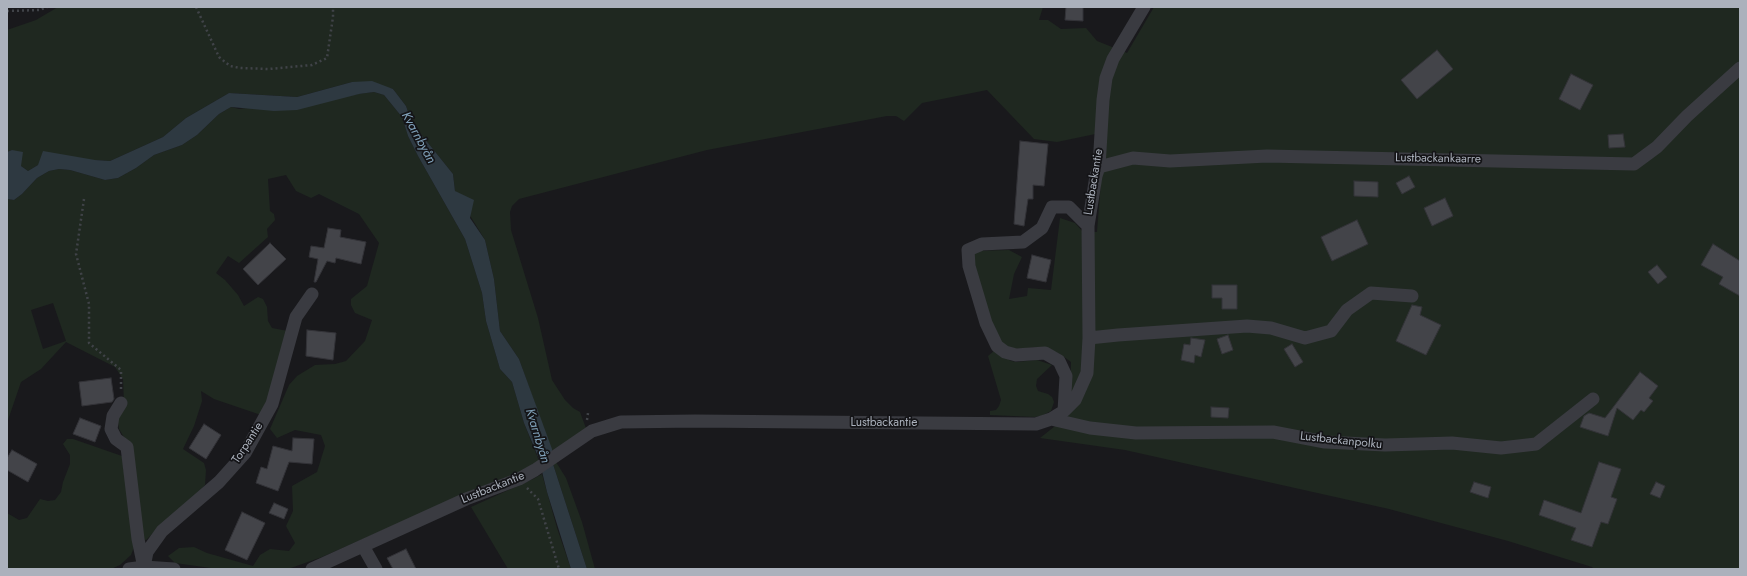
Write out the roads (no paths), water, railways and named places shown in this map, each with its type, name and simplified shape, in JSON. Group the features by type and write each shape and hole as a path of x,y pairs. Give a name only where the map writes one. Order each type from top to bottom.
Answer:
{"street":[{"name":"Lustbackantie","path":"312,569 466,499 519,479 535,470 592,431 620,422 703,421 1036,424 1051,419 1064,411 1075,400 1087,372 1089,338 1088,226 1096,176 1099,167 1103,100 1106,78 1113,59 1144,7"},
{"name":"Lustbackankaarre","path":"1099,167 1133,158 1170,161 1267,156 1634,164 1657,147 1687,116 1740,68"},
{"path":"1064,411 1066,376 1059,361 1046,353 1016,355 1005,352 997,346 986,323 969,266 968,250 982,244 1023,242 1042,228 1052,207 1069,207 1088,226"},
{"path":"1089,338 1247,326 1271,328 1305,338 1331,331 1347,310 1371,293 1412,296"},
{"name":"Torpantie","path":"144,567 147,552 162,531 219,482 245,453 272,404 296,317 312,294"},
{"name":"Lustbackanpolku","path":"1051,419 1090,428 1136,433 1273,432 1325,442 1385,446 1452,443 1502,448 1536,444 1593,399"},
{"path":"121,403 113,416 111,429 116,438 127,448 138,539 144,567"},
{"path":"363,546 376,569"},
{"path":"129,569 144,567 174,569"}],"water":[{"name":"Kvarnbyån","path":"372,81 393,89 406,106 412,123 453,174 455,191 474,200 470,218 485,240 494,279 500,331 519,359 552,449 553,464 587,569 571,569 547,492 539,459 524,423 512,382 500,369 486,321 482,293 465,239 418,156 408,136 402,117 384,95 374,92 359,94 297,110 274,111 231,107 219,114 197,135 182,145 154,155 136,168 118,178 105,180 70,170 59,169 49,171 37,178 14,200 7,199 7,152 12,150 23,152 21,166 28,171 38,165 43,151 95,160 110,161 163,137 186,118 229,93 297,97 352,82"}]}
